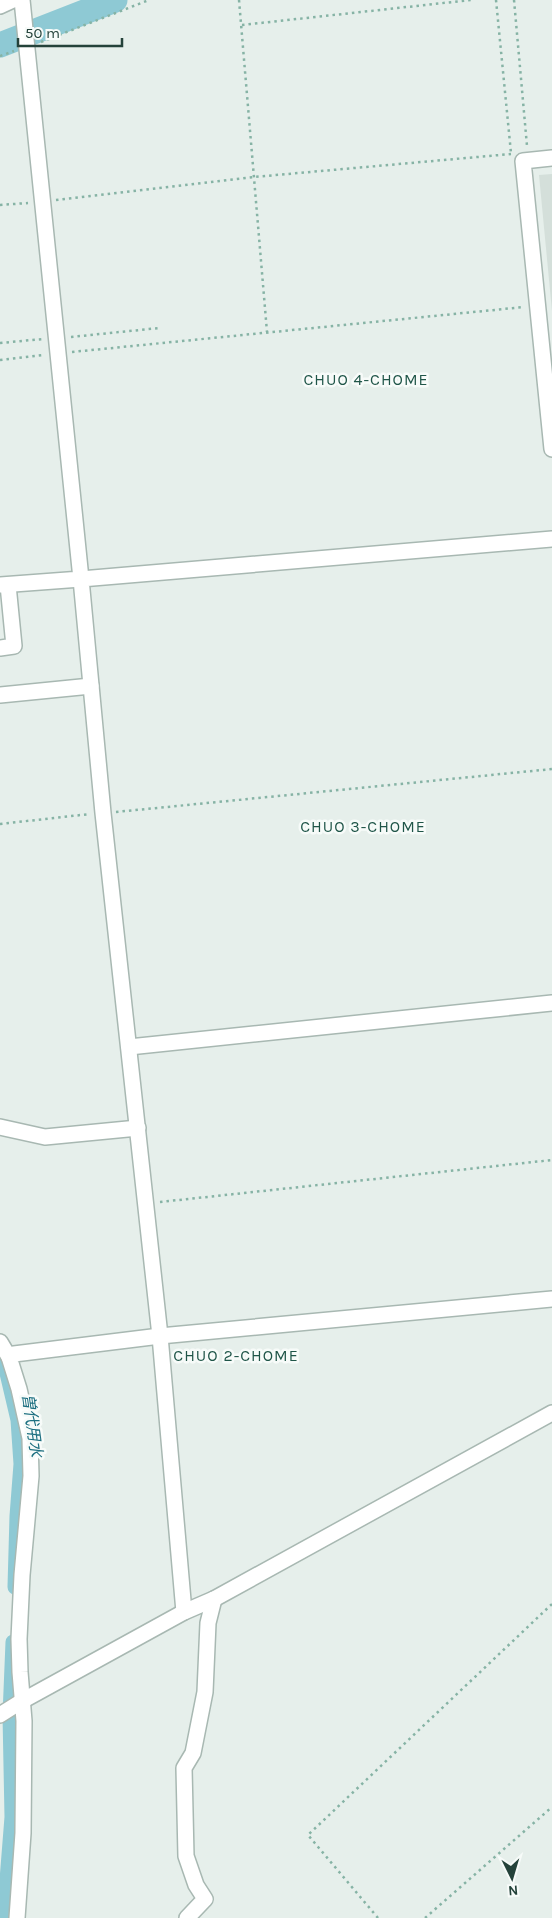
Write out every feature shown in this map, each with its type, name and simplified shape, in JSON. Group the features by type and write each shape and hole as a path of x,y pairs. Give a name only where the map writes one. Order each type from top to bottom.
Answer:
{"street":[{"path":"0,6 13,0"},
{"path":"22,0 103,813 160,1336 184,1612"},
{"path":"552,158 521,158 538,306 546,332 552,449"},
{"path":"0,648 14,646 4,585 552,539"},
{"path":"0,695 91,686"},
{"path":"129,1047 552,1003"},
{"path":"0,1127 45,1137 138,1128"},
{"path":"8,1357 14,1354 160,1336 552,1299"},
{"path":"0,1342 8,1357 19,1389 30,1438 31,1476 22,1575 19,1639 24,1721 23,1833 17,1918"},
{"path":"1,1714 184,1612 214,1599 552,1413"},
{"path":"186,1918 205,1898 196,1885 186,1856 184,1768 193,1753 205,1692 208,1623 214,1599"}],"path":[{"path":"27,47 149,0"},
{"path":"238,0 242,25 267,332"},
{"path":"242,25 471,0"},
{"path":"496,0 521,158"},
{"path":"514,0 521,158"},
{"path":"0,205 254,177 521,158"},
{"path":"0,360 538,306"},
{"path":"0,343 159,328"},
{"path":"0,824 552,769"},
{"path":"146,1204 552,1160"},
{"path":"378,1918 308,1835 552,1604"},
{"path":"425,1918 552,1808"}],"shaded area":[{"path":"552,174 552,311 539,175"}],"waterway":[{"path":"0,45 115,0"},
{"name":"曽代用水","path":"0,1358 6,1369 18,1420 21,1464 15,1587"},
{"name":"曽代用水","path":"4,1918 12,1817 10,1715 13,1642"}],"district":[{"name":"CHUO 4-CHOME","path":"366,379"},
{"name":"CHUO 3-CHOME","path":"363,826"},
{"name":"CHUO 2-CHOME","path":"236,1355"}]}
